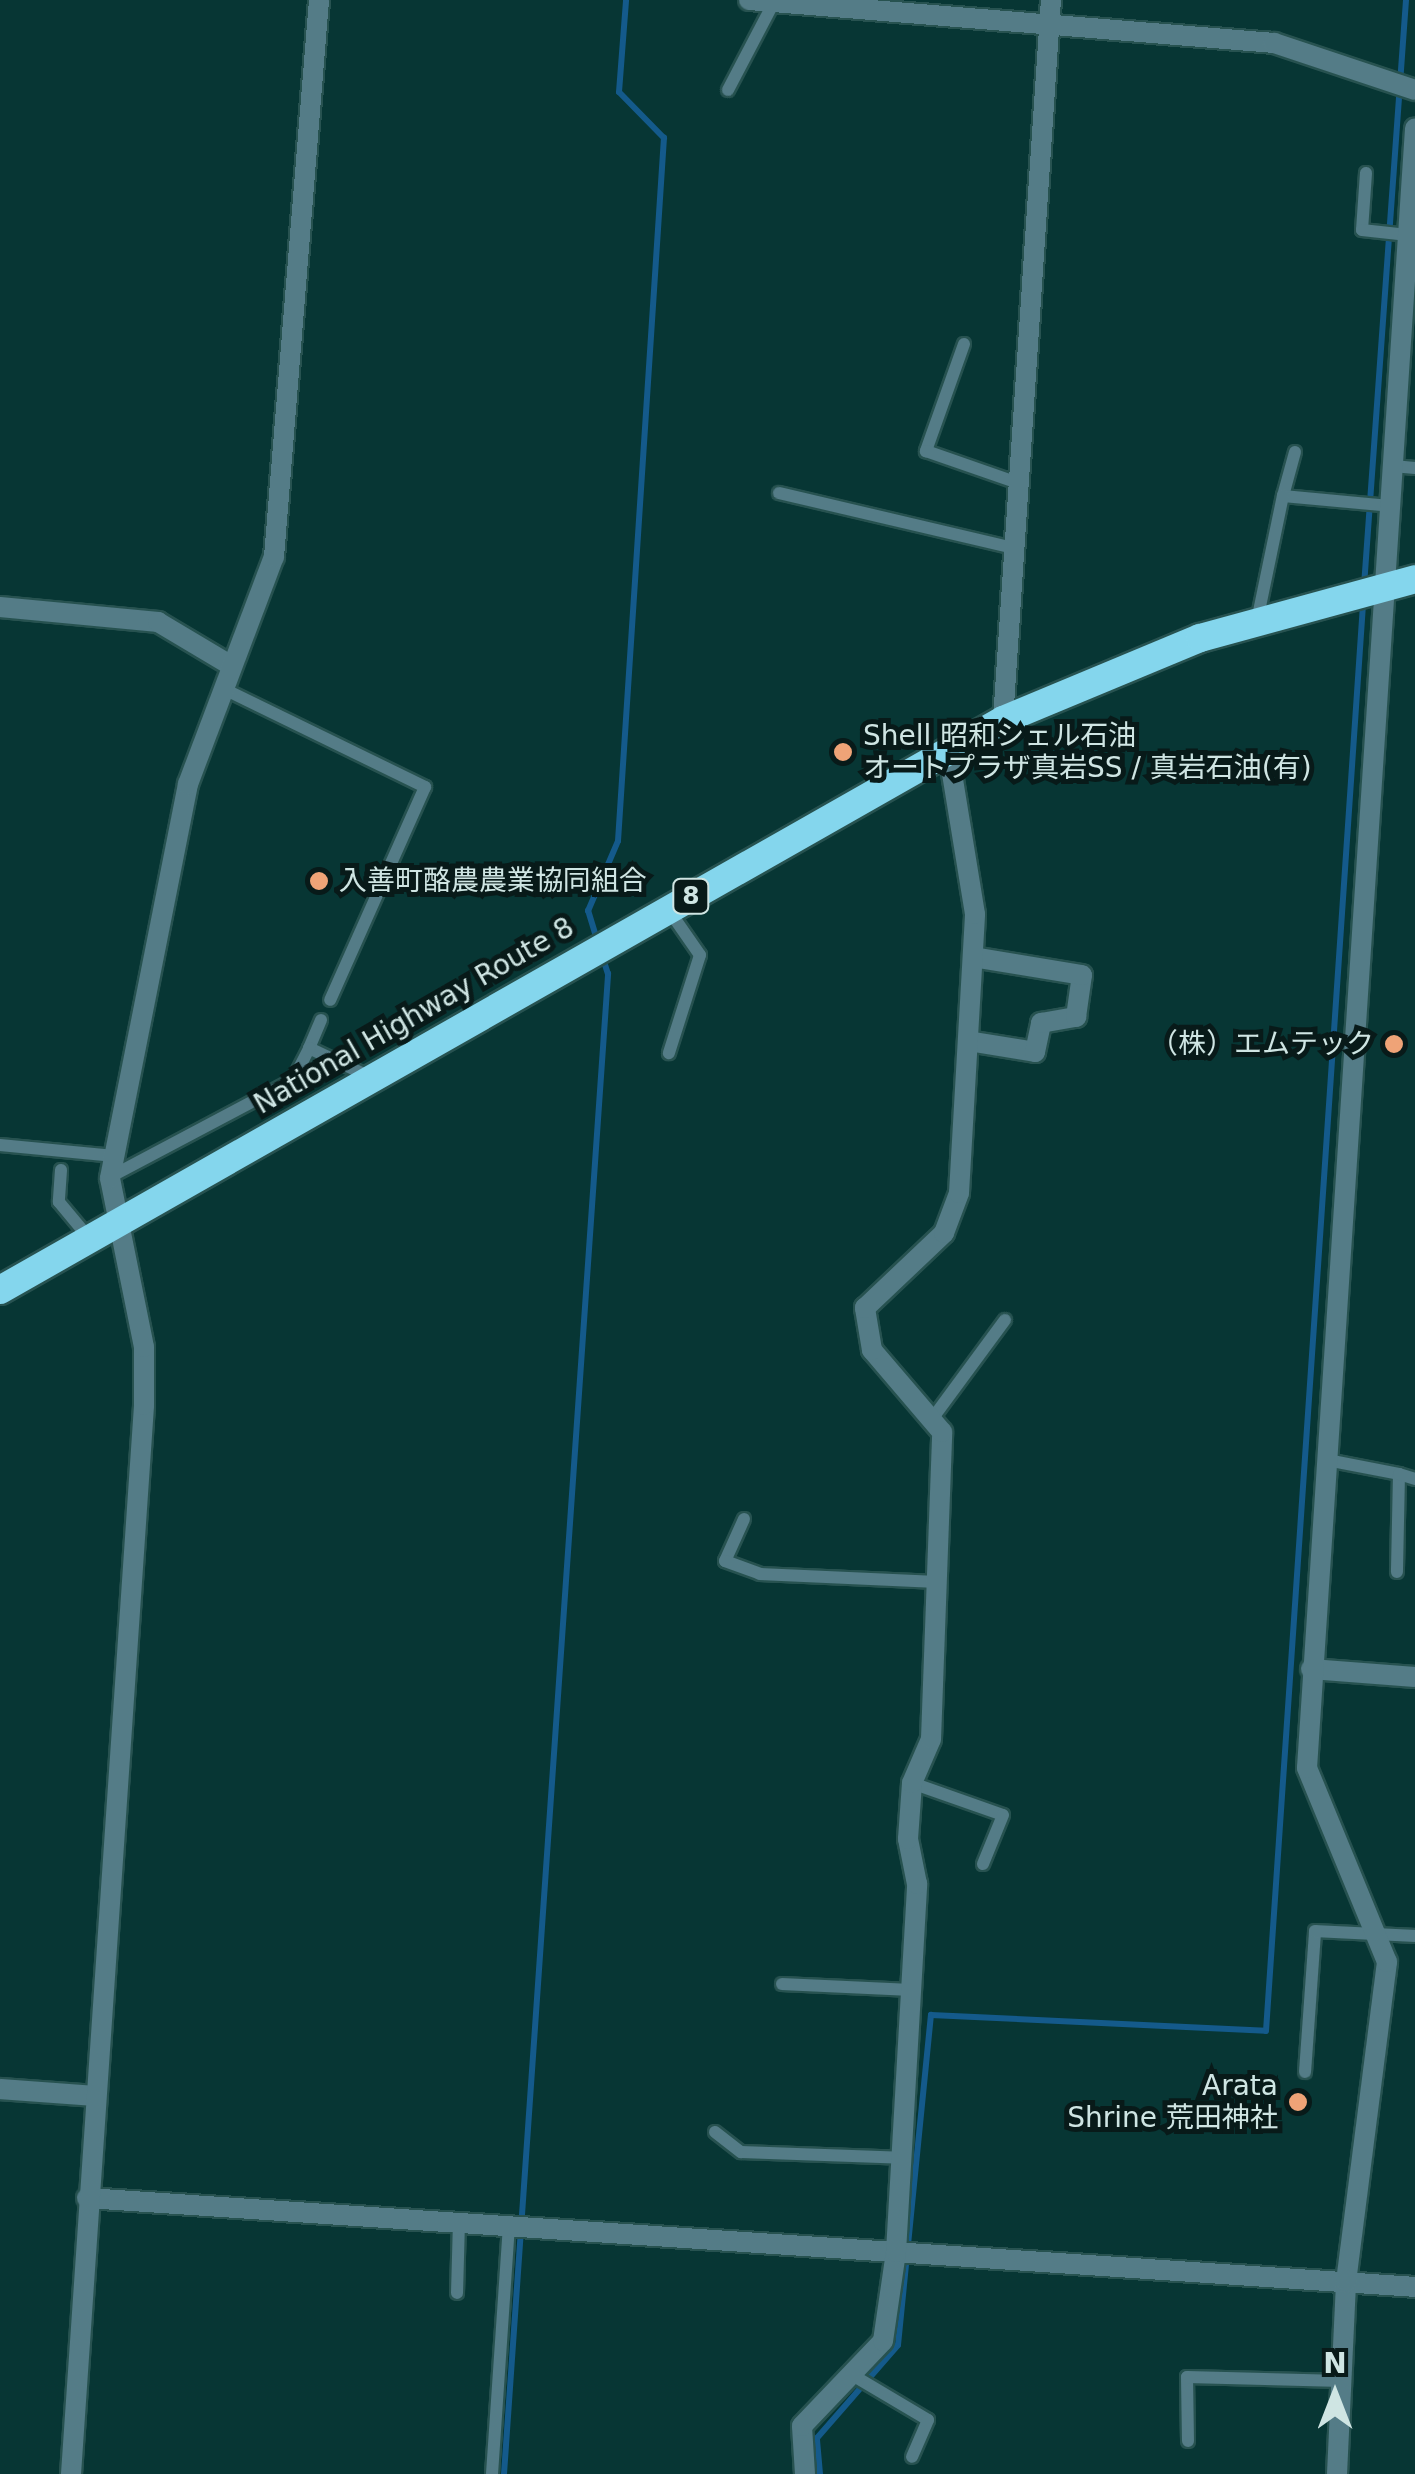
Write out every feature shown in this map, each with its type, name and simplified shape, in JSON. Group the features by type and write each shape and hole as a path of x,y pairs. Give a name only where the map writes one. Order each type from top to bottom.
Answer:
{"highway":[{"name":"National Highway Route 8","path":"0,1290 1003,720 1257,621 1403,580"}],"street":[{"path":"71,2474 144,1404 144,1348 101,1231 188,784 274,556 319,0"},
{"path":"749,0 1050,10 1274,43 1415,90"},
{"path":"1003,720 1010,547 1050,10"},
{"path":"1337,2474 1346,2282 1387,1962 1378,1932 1307,1768 1326,1460 1403,580 1390,506 1415,128"},
{"path":"0,608 158,622 230,665"},
{"path":"805,2474 802,2426 854,2376 883,2341 896,2252 911,1990 912,1783 931,1739 942,1432 872,1350 865,1308 944,1233 959,1193 976,914 948,749"},
{"path":"968,1041 1034,1052 1040,1023 1076,1017 1082,975 973,956"},
{"path":"1311,1669 1415,1677"},
{"path":"0,2090 96,2096"},
{"path":"87,2198 1415,2287"}],"lane":[{"path":"728,90 774,2"},
{"path":"1366,173 1362,230 1408,235"},
{"path":"964,344 926,451 1015,482"},
{"path":"1257,621 1295,452"},
{"path":"1392,466 1415,468"},
{"path":"779,493 1010,547"},
{"path":"1283,496 1390,506"},
{"path":"222,688 425,787 330,1000"},
{"path":"668,909 700,956 668,1053"},
{"path":"0,1145 112,1167 293,1080 321,1020"},
{"path":"309,1048 372,1078"},
{"path":"61,1170 59,1202 101,1231"},
{"path":"932,1419 1004,1320"},
{"path":"1326,1460 1415,1479"},
{"path":"1398,1572 1399,1474"},
{"path":"744,1518 725,1561 760,1574 937,1582"},
{"path":"912,1783 1003,1815 983,1864"},
{"path":"1305,2072 1315,1931 1415,1936"},
{"path":"782,1984 911,1990"},
{"path":"715,2132 741,2152 902,2158"},
{"path":"457,2292 460,2223"},
{"path":"492,2474 508,2226"},
{"path":"854,2376 928,2420 912,2457"},
{"path":"1188,2441 1187,2377 1342,2381"}],"waterway":[{"path":"598,943 588,911 618,841 664,138 619,92 626,0"},
{"path":"1364,586 1406,0"},
{"path":"820,2474 817,2438 898,2345 931,2015 1266,2031 1363,604"},
{"path":"504,2474 608,974 602,955"}],"place":[{"name":"Shell 昭和シェル石油 オートプラザ真岩SS / 真岩石油(有)","path":"843,752"},
{"name":"入善町酪農農業協同組合","path":"319,881"},
{"name":"（株）エムテック","path":"1394,1044"},
{"name":"Arata Shrine 荒田神社","path":"1298,2102"}]}
